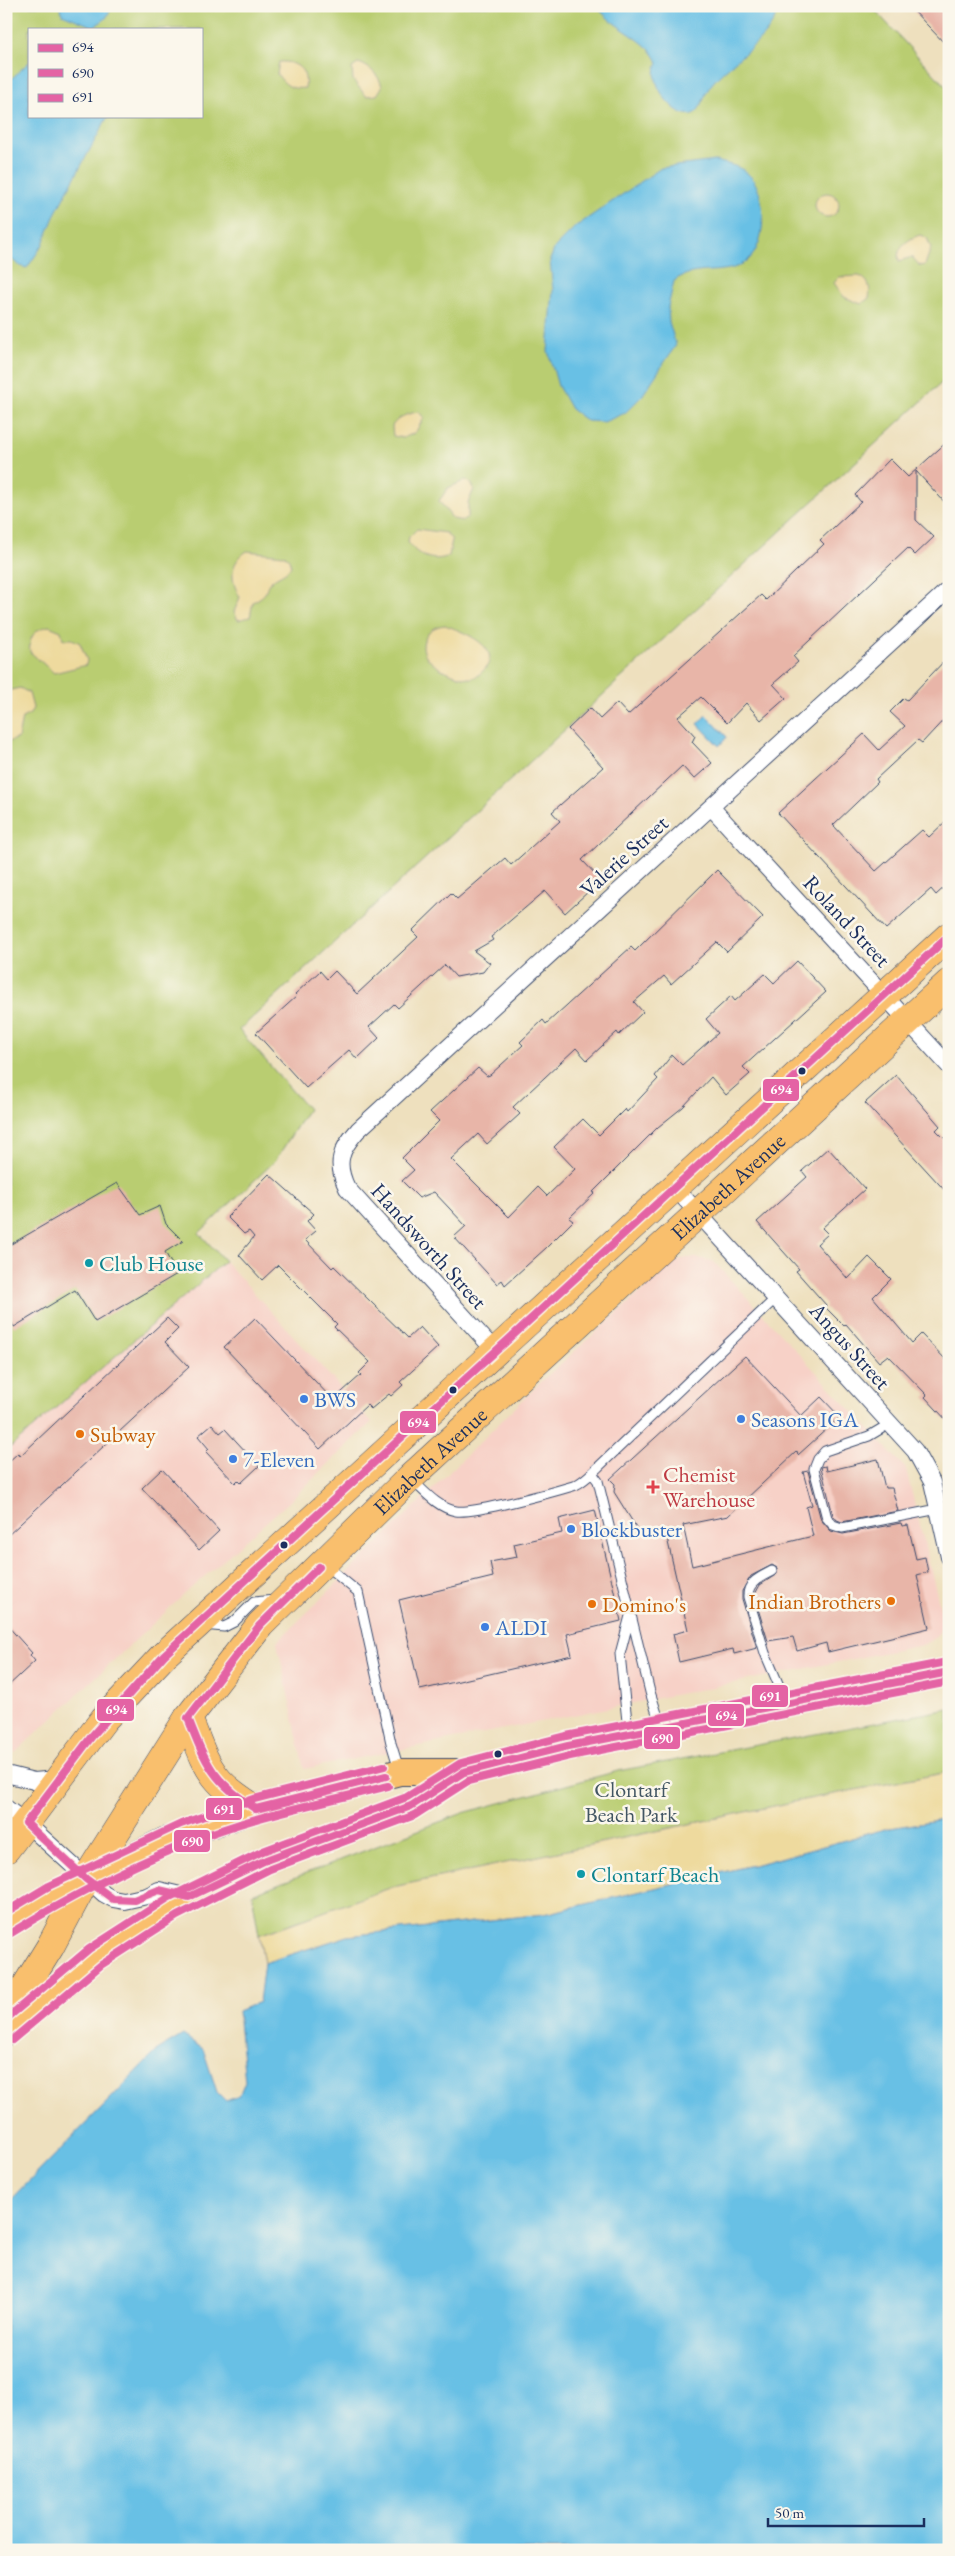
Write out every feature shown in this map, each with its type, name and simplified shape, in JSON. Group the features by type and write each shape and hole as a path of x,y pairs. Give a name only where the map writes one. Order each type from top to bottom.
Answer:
{"highway":[{"name":"Elizabeth Avenue","path":"6,1849 16,1816 57,1779 124,1698 196,1624 676,1189 949,936"},
{"name":"Elizabeth Avenue","path":"6,2018 50,1947 86,1878 188,1718 260,1625 410,1478 949,983"},
{"path":"188,1718 204,1758 218,1782 231,1794 256,1809"}],"main road":[{"path":"6,1924 53,1895 164,1841 256,1809 400,1772 464,1772 568,1746 949,1672"},
{"path":"6,2032 95,1957 189,1897 266,1860 411,1806 464,1772"}],"street":[{"name":"Valerie Street","path":"339,1164 343,1150 358,1130 949,589"},
{"name":"Roland Street","path":"711,807 949,1066"},
{"name":"Handsworth Street","path":"339,1164 342,1179 355,1199 496,1352"},
{"name":"Angus Street","path":"676,1189 915,1451 925,1466 938,1508 949,1557"},
{"path":"6,1774 34,1781 57,1779"},
{"path":"16,1816 104,1894 119,1900 134,1900 159,1890 189,1897"}],"lane":[{"path":"410,1478 431,1498 445,1508 457,1511 478,1509 575,1485 592,1473 776,1298"},
{"path":"891,1423 869,1436 826,1452 818,1459 814,1469 827,1518 833,1525 842,1528 938,1508"},
{"path":"592,1473 598,1481 630,1616 661,1728"},
{"path":"323,1563 358,1592 391,1743 400,1772"},
{"path":"772,1571 752,1583 748,1590 748,1597 765,1654 786,1703"},
{"path":"196,1624 224,1627 234,1622 254,1602 288,1598"},
{"path":"629,1734 620,1654 630,1616"}],"shaded area":[{"path":"684,1258 713,1261 906,1469 942,1615 942,1628 936,1637 923,1645 304,1769 277,1642 546,1377 674,1262"},
{"path":"225,1261 372,1422 289,1502 189,1590 15,1753 6,1747 6,1451"}],"green space":[{"path":"6,6 871,6 949,90 949,376 239,1030 308,1109 275,1161 199,1233 225,1261 6,1451"},
{"name":"Clontarf Beach Park","path":"949,1709 949,1772 793,1802 393,1887 259,1935 252,1894 463,1813 618,1771"}],"sand":[{"path":"279,62 291,63 303,71 305,88 292,87 283,81 277,74"},
{"path":"359,63 371,69 379,79 382,87 377,95 366,96 353,80 352,68"},
{"path":"827,193 836,196 839,205 836,214 827,217 818,214 815,205 818,196"},
{"path":"920,235 927,238 931,248 925,265 920,266 912,257 899,261 898,256 901,248 911,239"},
{"path":"859,276 867,282 870,291 869,298 861,304 844,297 834,283 839,277"},
{"path":"419,412 424,418 415,433 403,438 393,436 392,426 397,420 407,414"},
{"path":"466,480 471,483 474,489 468,503 468,516 463,521 453,519 439,501 448,488"},
{"path":"417,529 446,533 452,540 449,556 437,559 426,557 416,551 408,542 409,537"},
{"path":"247,551 284,555 289,559 291,566 287,571 271,581 265,593 253,602 250,617 238,620 234,612 240,597 234,584 233,572 237,561"},
{"path":"445,625 461,631 485,647 489,654 489,662 484,670 476,676 468,678 453,674 437,666 425,655 423,648 424,640 430,631 438,626"},
{"path":"49,626 61,631 63,639 72,639 80,643 87,660 86,665 54,673 30,652 31,638 36,631"},
{"path":"20,688 29,693 33,708 30,714 22,718 18,738 6,743 6,694 11,690"},
{"name":"Clontarf Beach","path":"949,1772 949,1818 885,1829 766,1862 544,1914 348,1936 264,1963 259,1935 393,1887 793,1802"}],"water":[{"path":"59,6 113,6 106,18 94,27 62,14"},
{"path":"597,6 778,6 775,18 768,30 749,50 717,78 709,88 701,106 696,112 686,114 671,106 659,89 655,71 658,63 654,55 647,47 611,21"},
{"path":"28,63 28,118 107,118 56,212 42,246 27,268 20,266 6,255 6,84"},
{"path":"715,161 740,168 754,181 762,204 762,231 759,243 754,253 739,266 730,269 691,273 674,281 668,307 669,322 676,345 642,396 625,413 604,422 587,421 571,409 558,386 548,351 553,290 550,260 555,247 575,227 661,168"},
{"path":"706,715 727,737 719,746 698,724"},
{"path":"949,1818 949,2550 6,2550 6,2205 158,2050 183,2035 203,2049 217,2092 226,2101 239,2096 245,2081 238,2011 259,2002 264,1963 348,1936 544,1914 766,1862 885,1829"}],"building":[{"path":"909,6 949,6 949,48"},
{"path":"949,440 949,507 916,471 916,520 934,537 915,555 908,548 793,656 798,662 773,684 786,698 761,720 746,703 727,723 701,697 678,717 695,736 692,742 712,763 694,779 682,766 582,860 601,880 565,913 545,891 491,937 493,940 474,951 490,963 483,972 456,977 445,965 398,1008 394,1004 369,1027 379,1038 357,1059 349,1050 306,1088 256,1033 297,996 295,994 320,971 327,979 335,971 357,994 418,937 412,931 451,893 457,899 505,858 511,865 560,821 552,812 603,767 568,729 590,708 600,719 617,703 628,715 761,595 766,600 824,544 820,540 861,502 855,495 890,459 908,477"},
{"path":"949,656 949,714 922,743 918,740 876,779 878,782 833,825 876,871 922,830 929,837 949,818 949,883 936,895 931,889 886,929 778,813 864,734 879,750 905,726 890,712 904,698 907,700"},
{"path":"717,870 763,917 727,952 717,942 671,984 664,976 634,1002 643,1012 619,1035 617,1032 587,1060 576,1048 513,1107 520,1114 487,1144 478,1134 451,1159 509,1217 538,1187 547,1196 575,1169 554,1147 583,1119 599,1135 625,1109 627,1112 658,1079 655,1076 672,1055 682,1065 718,1033 706,1019 731,996 735,1001 765,974 774,983 797,961 826,992 743,1067 750,1074 726,1095 711,1077 683,1107 658,1127 593,1192 595,1193 569,1218 573,1221 546,1248 505,1285 502,1280 497,1284 454,1237 466,1226 434,1192 419,1198 402,1181 414,1170 402,1158 439,1121 430,1112 478,1068 487,1076 490,1075 523,1045 520,1042 543,1020 546,1024 631,947 635,951"},
{"path":"896,1075 940,1126 936,1130 949,1143 949,1195 865,1103"},
{"path":"828,1148 865,1189 822,1228 828,1234 817,1244 848,1279 869,1257 891,1279 873,1297 912,1343 921,1334 949,1363 949,1423 925,1397 927,1395 888,1355 879,1362 846,1324 844,1326 825,1307 826,1305 796,1271 799,1269 757,1222 807,1177 802,1171"},
{"path":"269,1174 314,1214 307,1221 316,1231 305,1240 332,1268 334,1266 408,1338 420,1327 438,1347 400,1382 403,1385 391,1396 389,1394 371,1409 367,1405 320,1449 224,1347 255,1318 333,1400 361,1375 359,1373 370,1362 334,1327 337,1324 278,1265 262,1280 239,1255 254,1237 249,1231 244,1234 227,1217"},
{"name":"Club House","path":"117,1183 140,1215 160,1206 166,1224 183,1241 165,1252 177,1274 95,1322 75,1290 14,1327 6,1313 6,1247"},
{"path":"167,1318 178,1329 165,1342 189,1367 6,1537 6,1464 18,1453 20,1456"},
{"path":"745,1356 801,1416 821,1397 840,1417 798,1455 797,1451 728,1516 683,1525 692,1566 813,1536 806,1507 812,1505 803,1472 808,1471 821,1520 831,1531 843,1534 901,1523 902,1526 908,1525 916,1559 925,1557 928,1572 917,1575 929,1628 828,1652 826,1643 797,1651 793,1637 768,1641 754,1596 760,1585 777,1574 777,1568 772,1565 751,1576 742,1591 742,1599 757,1648 734,1654 733,1649 679,1662 673,1634 688,1630 665,1529 641,1535 614,1492 615,1484 610,1479"},
{"name":"7-Eleven","path":"212,1424 220,1433 225,1429 259,1466 241,1483 238,1480 235,1483 206,1452 209,1449 198,1436"},
{"path":"878,1459 885,1488 892,1488 898,1511 842,1522 837,1520 833,1515 821,1467 826,1466 827,1471"},
{"path":"162,1469 219,1531 199,1550 142,1488"},
{"name":"ALDI","path":"595,1510 621,1621 567,1634 572,1655 420,1690 399,1600 493,1577 490,1562 517,1557 514,1544 562,1533 559,1519"},
{"path":"6,1624 32,1653 30,1655 35,1661 6,1688"}],"transit line":[{"name":"694","path":"949,936 164,1655 92,1736 26,1823 86,1879 113,1899 134,1900 159,1890 189,1897 266,1860 411,1806 464,1772 568,1746 949,1672"},
{"name":"694","path":"188,1718 260,1625 319,1567"},
{"name":"691","path":"6,2019 89,1949 168,1898 263,1851 407,1797 461,1763 566,1736 947,1662"},
{"name":"690","path":"12,2040 101,1965 177,1916 270,1869 415,1815 468,1781 570,1756 949,1682"},
{"name":"694","path":"188,1718 200,1748 213,1771 230,1790 256,1809"},
{"name":"691","path":"6,1912 49,1886 181,1824 254,1799 384,1766"},
{"name":"694","path":"256,1809 386,1776"},
{"name":"690","path":"11,1933 98,1884 211,1833 286,1811 388,1786"}],"place":[{"name":"Club House","path":"89,1263"},
{"name":"BWS","path":"304,1399"},
{"name":"Seasons IGA","path":"741,1419"},
{"name":"Subway","path":"80,1434"},
{"name":"7-Eleven","path":"233,1459"},
{"name":"Chemist Warehouse","path":"653,1487"},
{"name":"Blockbuster","path":"571,1529"},
{"name":"Indian Brothers","path":"891,1601"},
{"name":"Domino's","path":"592,1604"},
{"name":"ALDI","path":"485,1627"},
{"name":"Clontarf Beach","path":"581,1874"}]}
